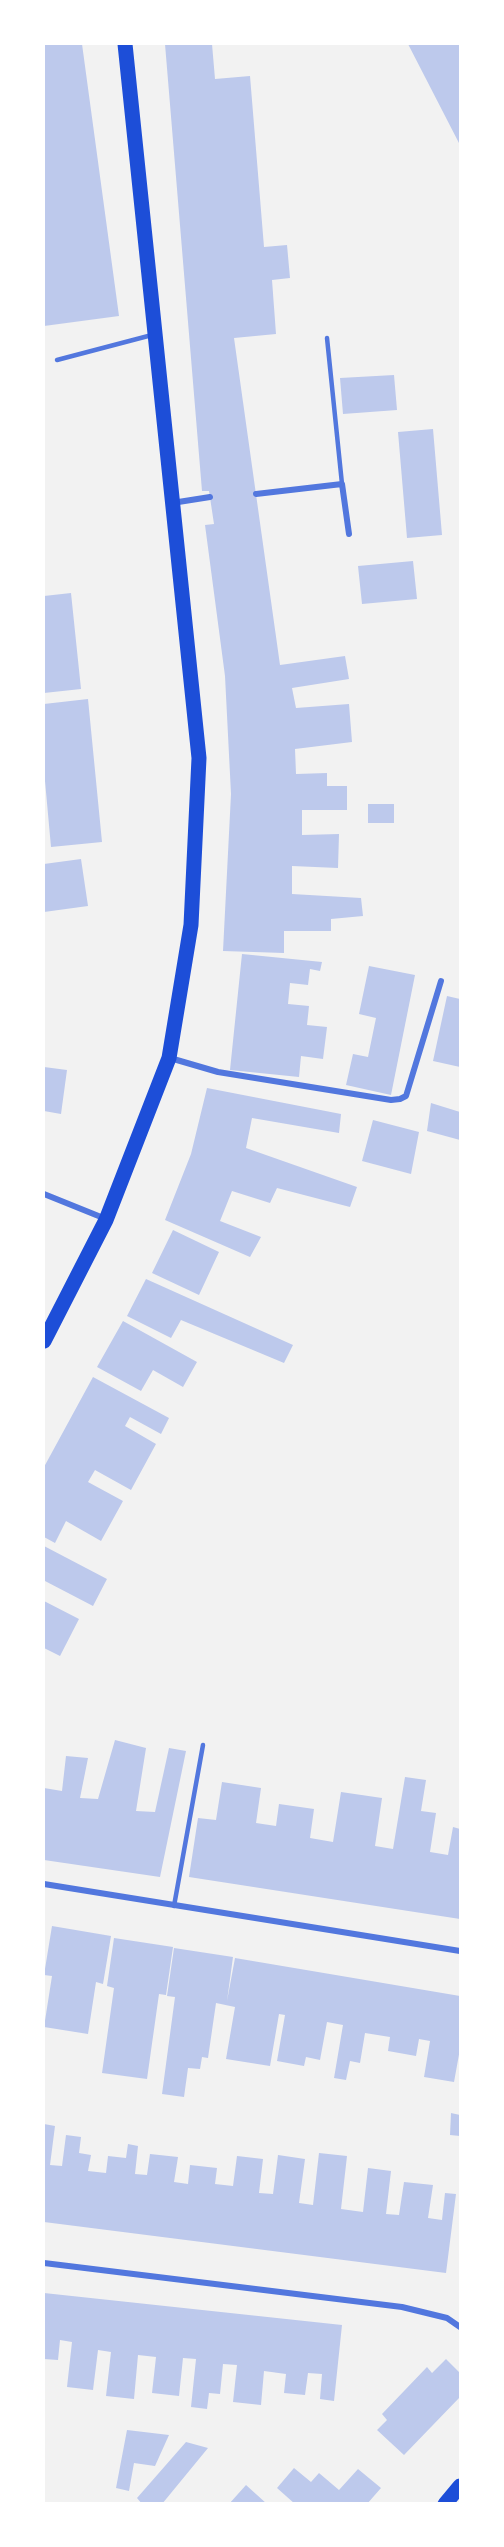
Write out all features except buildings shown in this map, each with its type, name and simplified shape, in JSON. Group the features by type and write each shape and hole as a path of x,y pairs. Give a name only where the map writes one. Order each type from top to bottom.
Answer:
{"main road":[{"path":"44,1341 106,1220 169,1058 191,925 199,758 125,44"},
{"path":"445,2504 460,2486"}],"street":[{"path":"256,494 342,484 348,534"},
{"path":"172,503 210,497"},
{"path":"169,1058 218,1072 391,1100 400,1099 406,1096 441,981"},
{"path":"44,1194 106,1220"},
{"path":"44,1884 460,1951"},
{"path":"44,2263 402,2307 447,2318 460,2327"}],"lane":[{"path":"57,360 155,335"},
{"path":"327,338 342,484"},
{"path":"174,1906 203,1745"}]}
